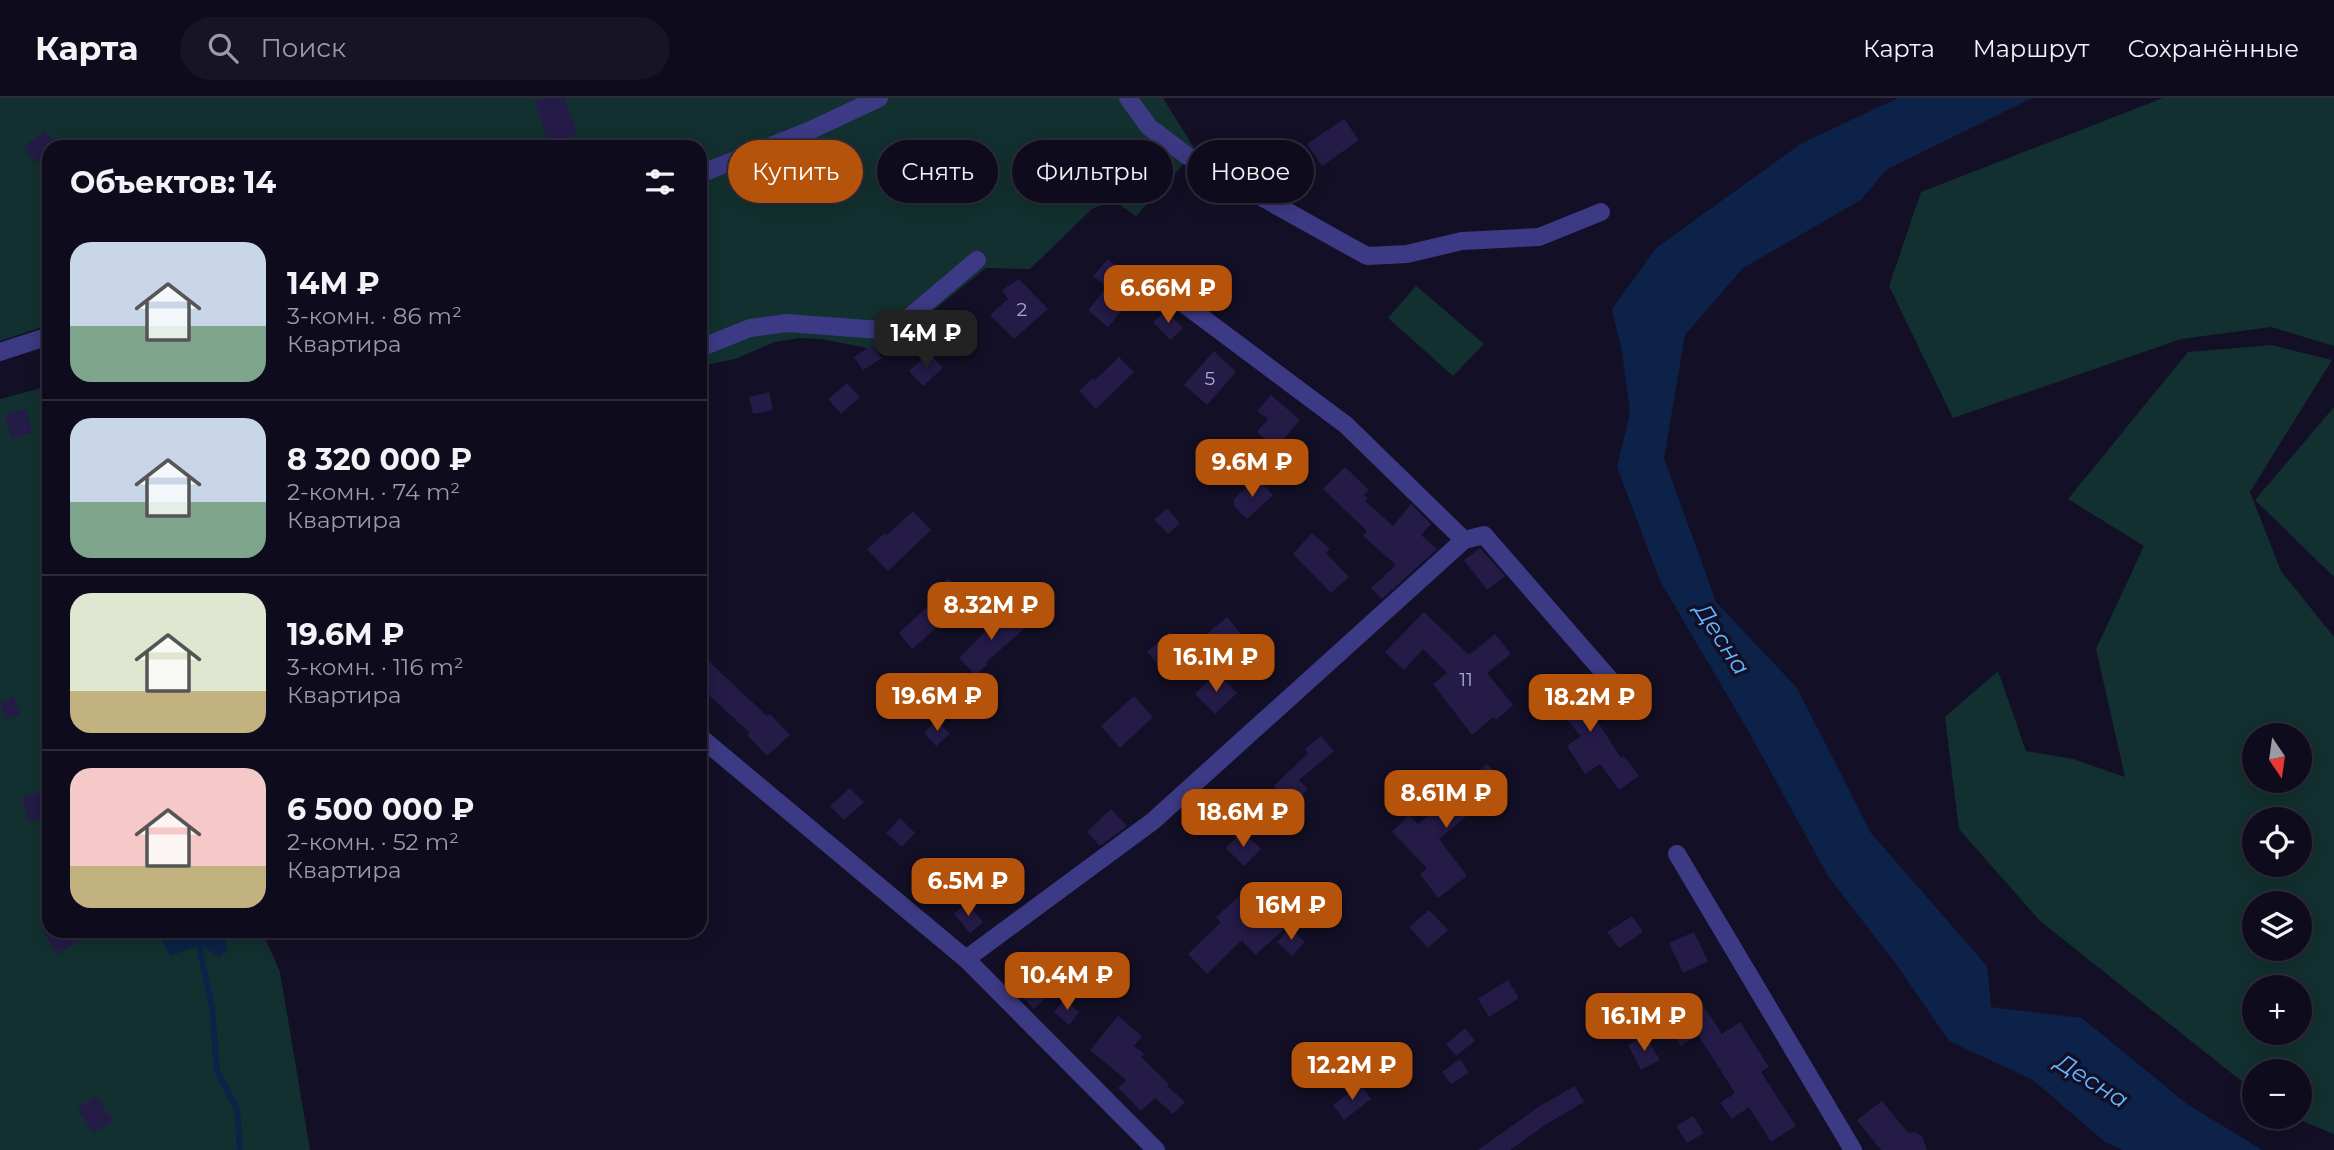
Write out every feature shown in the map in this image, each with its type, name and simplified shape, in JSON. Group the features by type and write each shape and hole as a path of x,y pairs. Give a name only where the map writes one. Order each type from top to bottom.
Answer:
{"street":[{"path":"707,171 811,130 879,98"},
{"path":"1128,98 1149,127 1185,155 1367,256 1407,254 1462,241 1539,237 1601,212"},
{"path":"707,345 750,328 787,323 893,331 977,260"},
{"path":"1152,280 1346,425 1464,540"},
{"path":"0,352 42,338"},
{"path":"966,959 1153,821 1464,540 1484,535 1619,690"},
{"path":"707,743 966,959 1156,1150"},
{"path":"1677,854 1853,1150"}],"green space":[{"path":"0,98 1163,98 1189,140 1187,140 1187,161 1173,176 1173,140 1012,140 1012,203 1108,203 1092,209 1030,269 986,268 883,351 821,339 799,338 775,342 735,359 707,365 707,140 42,140 42,327 0,341"},
{"path":"2163,98 2334,98 2334,346 2271,327 2181,339 1953,418 1889,286 1921,192"},
{"path":"1117,203 1148,203 1136,216"},
{"path":"1416,286 1484,344 1453,376 1388,318"},
{"path":"2271,345 2332,360 2250,492 2281,571 2334,637 2334,1134 2312,1125 2312,1059 2242,1059 2242,1081 2040,921 1959,829 1945,717 1998,671 2026,751 2073,759 2125,777 2096,649 2144,546 2068,499 2188,352"},
{"path":"42,388 42,938 265,938 280,972 310,1150 0,1150 0,399"},
{"path":"2334,407 2334,577 2255,500"}],"water":[{"name":"Десна","path":"1898,98 2032,98 1886,170 1861,200 1743,268 1685,335 1664,458 1716,602 1797,688 1871,833 1987,966 1991,1007 2082,1018 2187,1104 2262,1150 2122,1150 2105,1142 2033,1080 1949,1041 1899,968 1828,876 1749,732 1660,581 1617,467 1630,413 1622,352 1612,309 1656,248 1802,143"},
{"path":"161,938 226,938 227,951 219,957 199,945 170,956"}],"building":[{"path":"565,98 577,134 560,140 548,140 535,101"},
{"path":"1344,119 1359,140 1322,166 1314,154 1313,140"},
{"path":"44,130 53,140 42,140 42,158 36,163 23,148"},
{"path":"1108,259 1142,287 1108,327 1088,310 1107,287 1093,276"},
{"path":"1019,279 1048,309 1014,339 990,315 1008,299 1002,290"},
{"path":"1166,310 1183,328 1170,340 1153,322"},
{"path":"872,345 882,358 863,370 854,357"},
{"path":"1214,351 1236,372 1207,405 1184,385"},
{"path":"929,353 943,368 923,386 909,371"},
{"path":"1119,357 1134,372 1096,409 1079,391"},
{"path":"847,383 860,397 841,414 828,399"},
{"path":"769,392 773,410 753,414 749,397"},
{"path":"1271,395 1300,420 1276,448 1257,432 1268,419 1257,411"},
{"path":"26,409 32,433 11,438 5,414"},
{"path":"1345,467 1369,490 1364,495 1368,498 1365,501 1393,526 1411,504 1431,524 1421,535 1437,549 1382,599 1371,588 1396,565 1363,536 1367,531 1323,489"},
{"path":"1257,478 1273,495 1247,519 1234,506 1234,499"},
{"path":"1167,508 1180,523 1168,534 1154,520"},
{"path":"913,511 931,530 888,571 867,549"},
{"path":"1312,533 1330,549 1326,553 1349,577 1331,593 1293,554"},
{"path":"1480,548 1505,576 1487,590 1464,560"},
{"path":"948,578 969,599 912,649 899,633 941,594 937,590"},
{"path":"1007,610 1024,629 975,675 959,658"},
{"path":"1424,612 1469,655 1495,634 1511,654 1487,673 1513,705 1496,720 1493,717 1472,735 1433,684 1447,673 1423,649 1404,670 1385,652"},
{"path":"1227,617 1240,633 1221,649 1208,633"},
{"path":"1170,632 1184,647 1161,668 1147,652"},
{"path":"707,660 790,735 767,756 747,735 750,733 707,693"},
{"path":"1217,673 1237,693 1215,714 1195,694"},
{"path":"1574,674 1596,701 1588,707 1621,758 1624,756 1639,776 1619,790 1600,764 1585,774 1567,746 1581,736 1547,696"},
{"path":"13,696 21,713 6,720 0,703"},
{"path":"1134,696 1153,717 1120,748 1101,726"},
{"path":"937,720 950,734 936,746 924,733"},
{"path":"1321,736 1334,751 1299,780 1308,789 1293,805 1274,786 1308,753 1305,749"},
{"path":"1487,764 1505,784 1439,839 1467,876 1438,898 1420,874 1427,868 1392,832 1409,815 1418,824"},
{"path":"850,788 864,802 844,820 830,806"},
{"path":"42,792 42,819 29,822 22,797"},
{"path":"1111,809 1127,826 1100,846 1087,832"},
{"path":"900,818 915,833 902,847 886,833"},
{"path":"1242,831 1261,849 1244,866 1226,848"},
{"path":"1247,889 1285,929 1255,955 1242,940 1207,974 1188,954 1221,922 1216,917"},
{"path":"967,903 983,922 970,933 954,914"},
{"path":"1429,910 1448,930 1428,948 1409,927"},
{"path":"1632,916 1643,932 1619,948 1607,932"},
{"path":"1290,928 1305,942 1292,956 1277,942"},
{"path":"1694,932 1708,961 1683,973 1669,943"},
{"path":"47,938 83,938 57,954"},
{"path":"1036,951 1049,964 1034,979 1049,994 1034,1009 1007,980"},
{"path":"1508,980 1519,998 1489,1017 1478,999"},
{"path":"1696,995 1722,1034 1740,1022 1769,1067 1761,1072 1796,1126 1771,1142 1749,1107 1732,1119 1720,1103 1735,1093 1698,1035 1681,1046 1666,1025 1669,1023 1664,1016"},
{"path":"1064,1000 1079,1012 1069,1025 1054,1012"},
{"path":"1118,1016 1142,1036 1134,1046 1144,1054 1141,1057 1185,1102 1173,1114 1155,1098 1141,1111 1118,1088 1126,1080 1090,1050"},
{"path":"1465,1028 1475,1041 1456,1056 1446,1044"},
{"path":"1645,1036 1660,1060 1641,1070 1628,1045"},
{"path":"1460,1059 1469,1073 1451,1084 1442,1072"},
{"path":"1360,1084 1371,1099 1344,1120 1333,1105"},
{"path":"1575,1086 1584,1102 1510,1150 1478,1150 1540,1106"},
{"path":"96,1096 113,1121 93,1133 77,1108"},
{"path":"1882,1101 1908,1133 1915,1132 1922,1136 1927,1150 1881,1150 1857,1120"},
{"path":"1693,1116 1704,1133 1687,1143 1676,1126"}],"waterway":[{"path":"199,945 212,1008 217,1071 237,1109 240,1150"}]}
